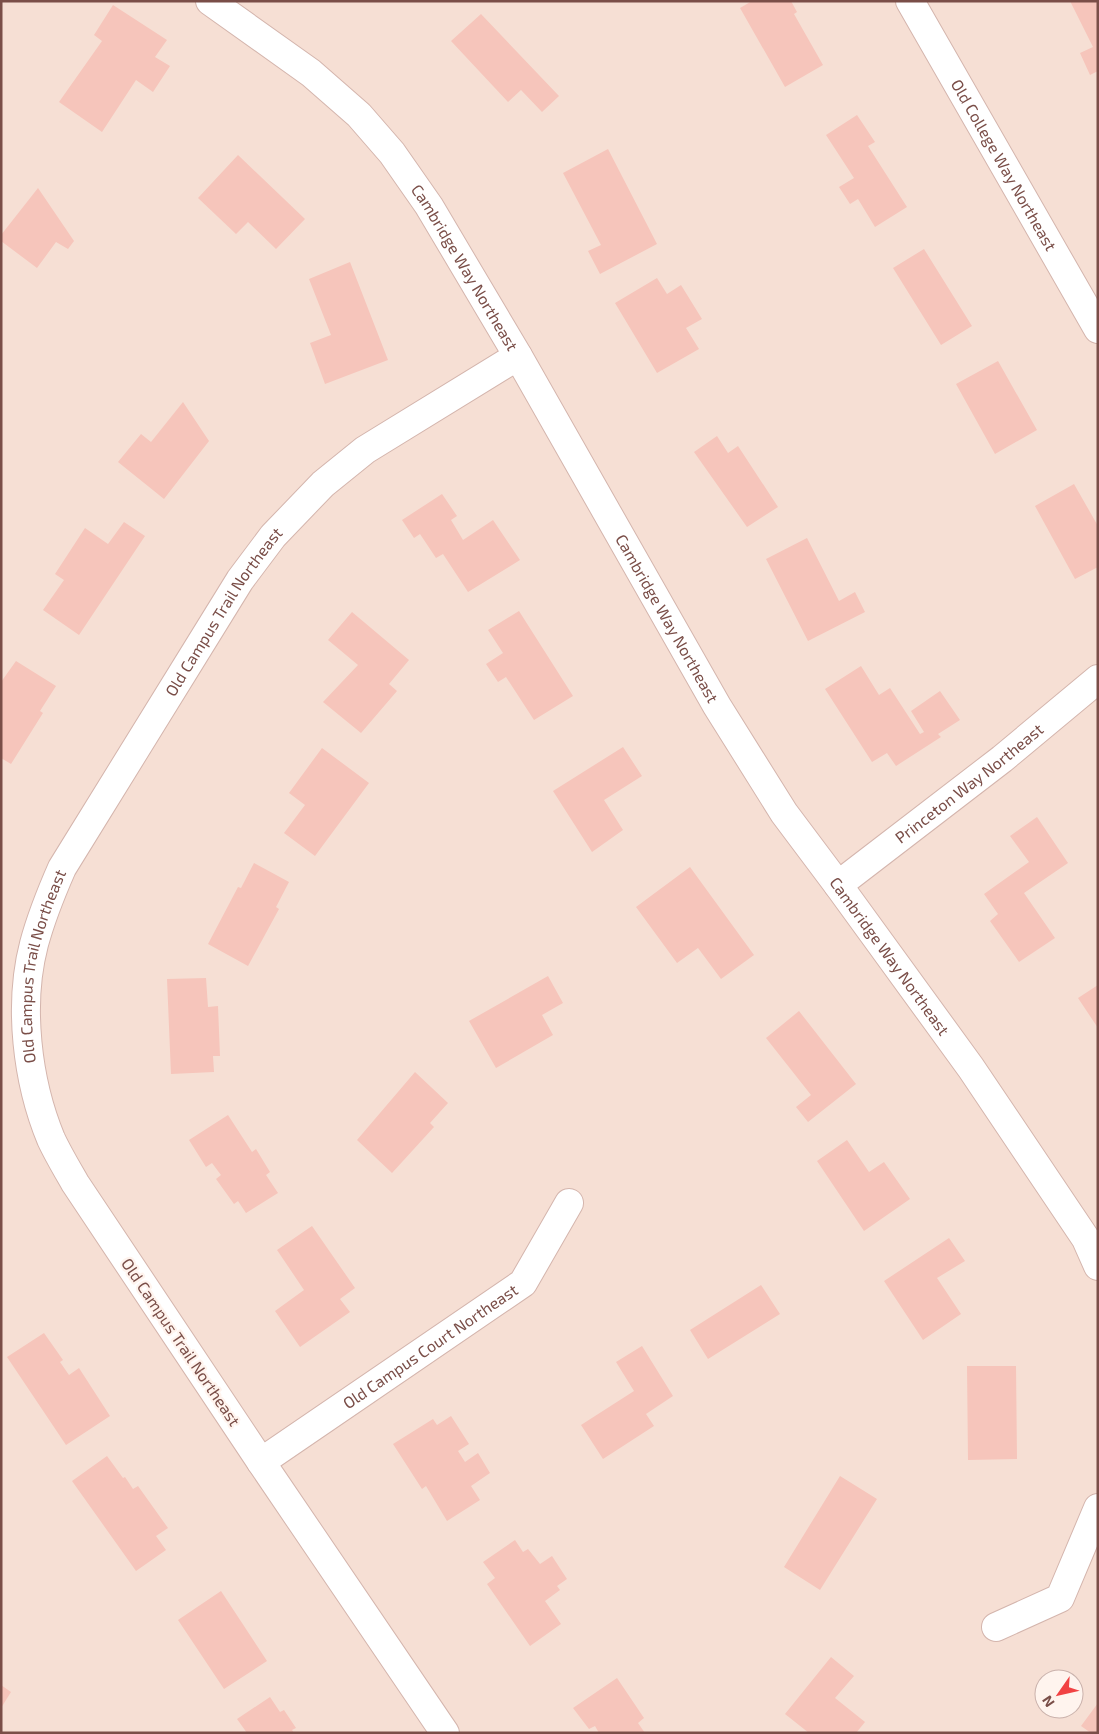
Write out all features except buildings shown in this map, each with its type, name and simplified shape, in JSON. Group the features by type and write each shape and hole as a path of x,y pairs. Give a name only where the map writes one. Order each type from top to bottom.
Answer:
{"street":[{"name":"Cambridge Way Northeast","path":"210,1 311,73 359,115 392,153 429,206 518,356 718,706 784,813 971,1068 1086,1239 1098,1266"},
{"name":"Old College Way Northeast","path":"910,1 1098,329"},
{"name":"Old Campus Trail Northeast","path":"445,1733 75,1183 51,1140 36,1093 28,1044 27,994 34,946 47,903 62,868 240,580 273,536 323,484 366,450 518,356"},
{"name":"Princeton Way Northeast","path":"838,885 1002,759 1098,679"},
{"name":"Old Campus Court Northeast","path":"261,1462 523,1284 569,1203"},
{"path":"996,1627 1060,1598 1098,1508"}],"shaded area":[{"path":"1,1 1098,1 1098,1733 1,1733"}]}
